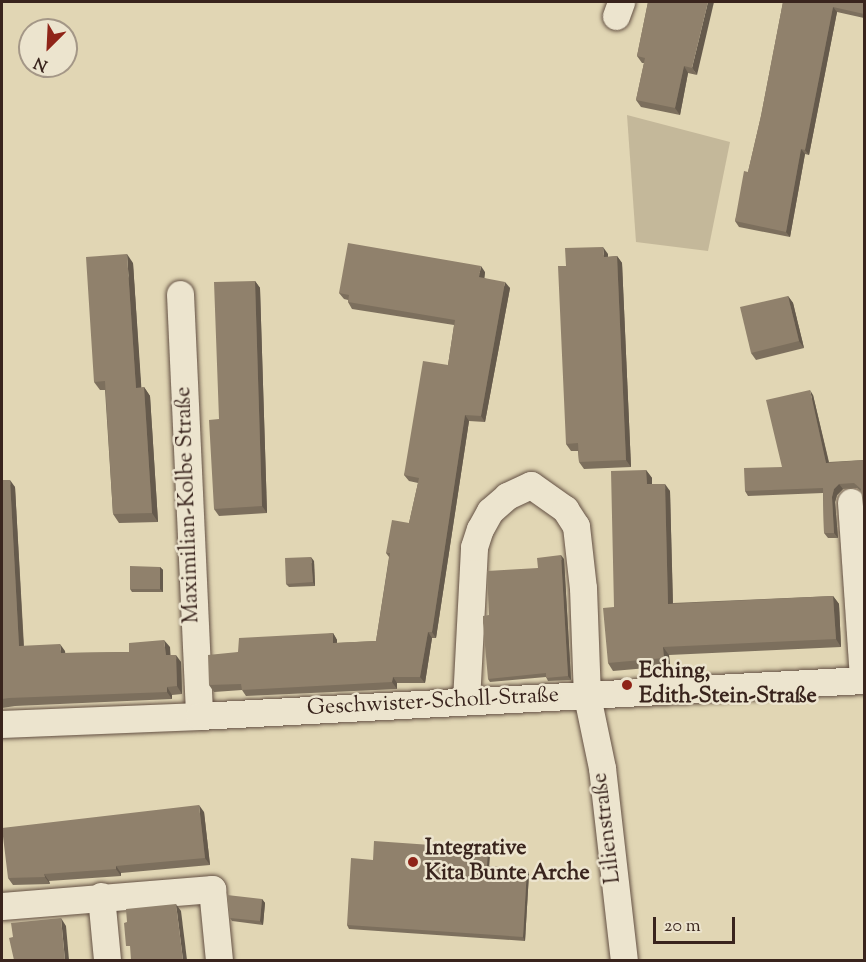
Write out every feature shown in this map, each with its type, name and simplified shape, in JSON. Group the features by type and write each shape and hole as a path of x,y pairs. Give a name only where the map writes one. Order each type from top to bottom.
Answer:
{"street":[{"name":"Maximilian-Kolbe Straße","path":"180,294 199,716"},
{"name":"Lilienstraße","path":"466,701 474,547 480,529 490,511 507,496 531,485 565,509 576,526 583,588 587,696 602,768 624,960"},
{"path":"850,502 864,680"},
{"name":"Geschwister-Scholl-Straße","path":"2,724 199,716 864,680"},
{"path":"2,906 101,896 212,889 219,960"},
{"path":"101,896 107,960"}],"shaded area":[{"path":"627,115 730,142 708,251 636,242"}],"building":[{"path":"648,2 708,2 692,68 684,66 675,108 636,100 645,58 637,56"},
{"path":"783,2 864,2 864,14 833,7 805,150 801,149 786,232 735,221 744,171 748,172 761,116"},
{"path":"348,243 481,266 479,277 505,282 481,416 465,415 432,632 428,632 420,677 393,677 392,682 242,690 241,684 209,685 208,655 238,652 239,638 333,633 333,643 376,641 390,553 386,553 392,520 409,523 419,478 404,475 423,361 448,365 455,320 348,302 349,295 339,293"},
{"path":"603,247 604,257 617,256 626,460 579,462 578,443 566,444 558,266 566,266 565,248"},
{"path":"127,254 136,388 144,387 152,513 113,514 105,381 94,382 86,257"},
{"path":"255,281 262,506 214,509 209,420 219,419 214,282"},
{"path":"788,296 799,341 751,353 740,307"},
{"path":"810,390 826,463 864,460 864,515 861,489 854,483 839,484 834,489 832,497 834,533 824,533 823,488 745,491 744,468 782,467 766,400"},
{"path":"646,470 647,484 665,484 668,604 833,596 836,639 663,647 664,658 608,663 603,608 614,607 611,471"},
{"path":"2,480 10,480 19,646 60,644 61,653 129,652 129,643 164,640 166,655 176,655 177,686 167,687 167,692 2,699"},
{"path":"561,555 568,676 546,678 546,673 488,679 483,623 483,616 489,615 487,571 538,568 537,558"},
{"path":"311,557 313,582 286,584 285,558"},
{"path":"130,566 160,567 160,589 130,589"},
{"path":"199,805 205,858 116,866 116,869 44,874 45,877 8,878 2,828"},
{"path":"374,841 488,849 487,866 527,869 523,937 347,925 351,858 373,860"},
{"path":"227,895 262,899 260,921 230,918"},
{"path":"176,904 183,960 131,960 130,946 126,946 124,923 127,922 126,909"},
{"path":"61,918 65,960 14,960 9,938 13,937 11,923"}],"place":[{"name":"Eching, Edith-Stein-Straße","path":"627,685"},
{"name":"Integrative Kita Bunte Arche","path":"413,862"}]}
